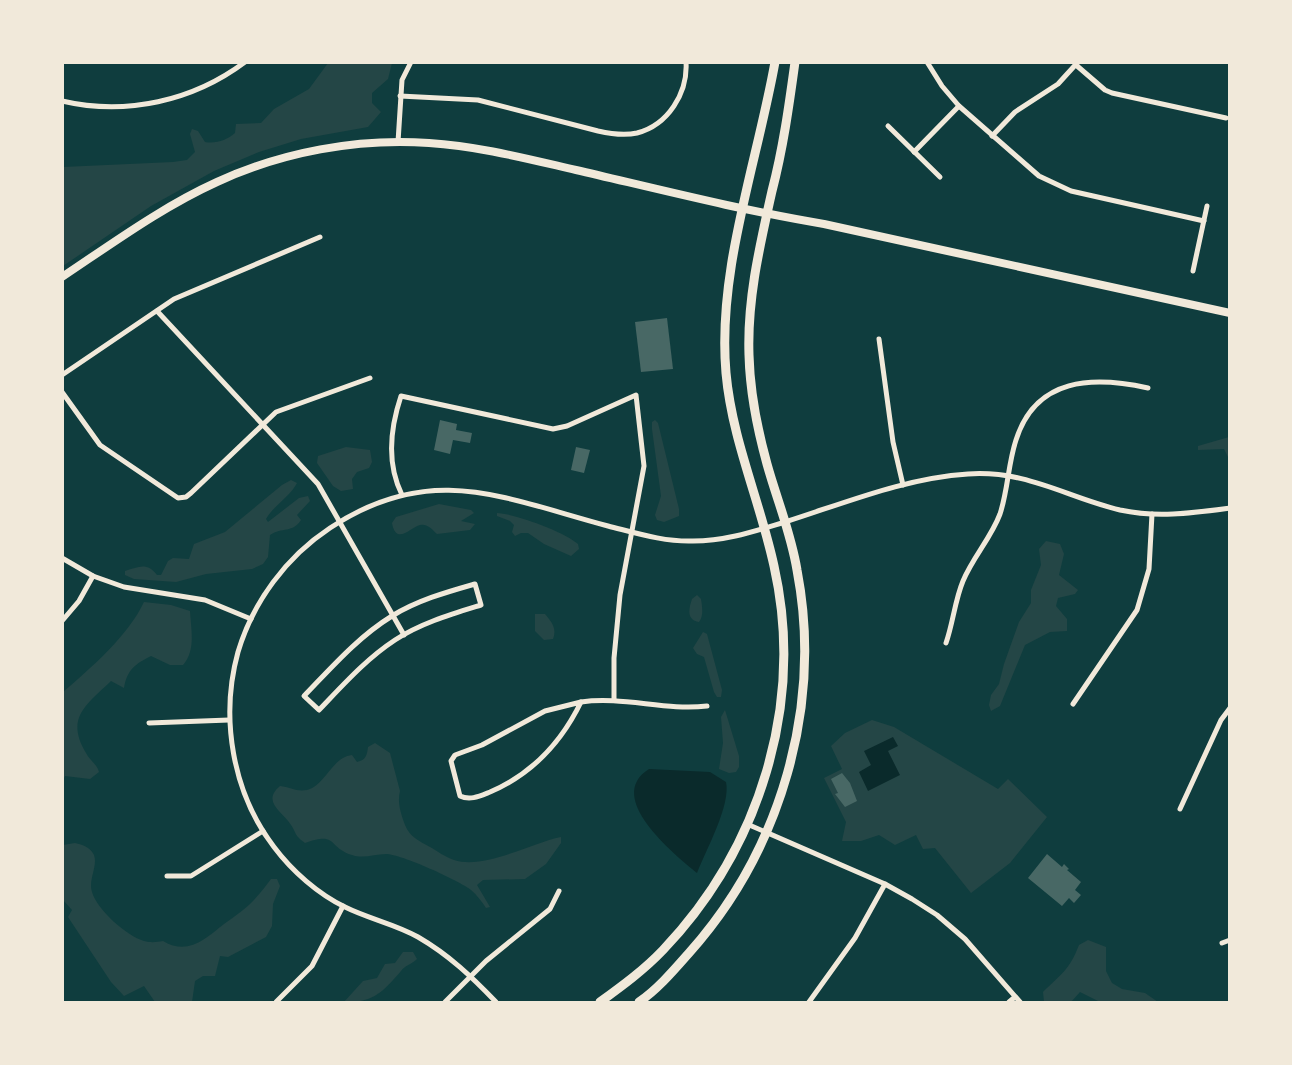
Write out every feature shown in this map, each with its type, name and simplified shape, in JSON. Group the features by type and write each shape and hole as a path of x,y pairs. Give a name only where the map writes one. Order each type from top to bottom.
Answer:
{"main road":[{"path":"600,1002 645,967 684,925 720,876 747,824 763,785 776,737 785,670 780,594 765,528 738,436 726,374 725,341 730,286 775,62"},
{"path":"639,1002 680,964 710,930 745,877 767,832 792,760 803,685 805,655 802,602 786,521 761,440 754,403 749,358 751,297 766,214 788,116 795,62"},
{"path":"62,277 152,217 227,178 285,157 318,150 398,142 454,146 498,154 766,214 833,226 1230,313"}],"street":[{"path":"62,101 118,107 166,100 210,84 245,62"},
{"path":"398,142 402,80 411,62"},
{"path":"400,96 478,100 598,131 616,134 636,133 660,121 672,108 683,92 686,62"},
{"path":"927,62 942,86 960,106 1025,166 1055,184 1071,191 1204,220"},
{"path":"992,136 1015,112 1058,84 1077,64 1105,90 1112,93 1226,118"},
{"path":"914,152 960,106"},
{"path":"888,126 940,177"},
{"path":"1193,271 1207,206"},
{"path":"62,374 174,299 320,238"},
{"path":"157,311 318,484 404,634"},
{"path":"879,339 894,442 904,485"},
{"path":"62,392 100,445 178,498 186,497 191,493 276,412 370,378"},
{"path":"946,643 963,582 995,524 1009,476 1011,457 1021,426 1034,407 1049,394 1066,386 1096,381 1120,382 1148,388"},
{"path":"402,495 395,477 390,448 401,396 553,429 567,426 636,395 644,466 617,621 614,700"},
{"path":"496,1002 453,959 418,937 343,906 321,893 290,866 263,831 241,783 228,720 233,674 239,650 251,619 267,590 294,556 316,537 374,504 402,495 433,490 468,490 496,495 633,532 670,540 692,541 723,539 904,485 944,476 969,474 1009,476 1057,488 1116,509 1152,514 1188,514 1230,508"},
{"path":"1073,704 1137,610 1149,569 1152,514"},
{"path":"62,558 93,576 136,590 205,600 251,619"},
{"path":"62,621 80,601 93,576"},
{"path":"475,584 480,605 427,623 404,634 356,671 319,710 304,696 345,653 394,615 435,596 475,584"},
{"path":"581,702 562,736 545,756 527,771 486,794 474,798 460,796 451,760 455,755 482,745 545,712 581,702 614,700 670,706 707,706"},
{"path":"1180,809 1221,720 1230,708"},
{"path":"149,723 228,720"},
{"path":"747,824 885,884 912,899 950,925 990,966 1020,1002"},
{"path":"167,876 191,876 263,831"},
{"path":"809,1002 855,938 885,884"},
{"path":"445,1002 501,947 550,909 559,891"},
{"path":"276,1002 312,966 343,906"},
{"path":"1222,943 1230,940"},
{"path":"1009,1002 1015,997"}],"shaded area":[{"path":"328,63 392,63 388,79 372,93 372,103 381,112 368,127 301,139 259,152 214,171 151,206 63,266 63,167 187,160 195,152 190,134 192,129 198,131 205,142 217,142 235,133 236,124 261,123 274,109 309,89"},
{"path":"655,420 658,423 679,509 679,516 664,522 657,520 655,515 661,496 652,429 652,422"},
{"path":"1229,437 1229,459 1224,449 1198,450 1198,446"},
{"path":"346,447 370,450 372,462 369,468 357,472 352,479 353,489 341,491 333,486 317,463 318,456"},
{"path":"291,480 297,483 290,493 269,514 266,519 268,522 299,498 308,496 310,501 297,515 301,520 298,524 270,535 268,557 263,564 252,569 206,574 176,582 134,579 125,575 125,571 146,567 150,568 157,575 161,575 168,561 173,558 189,559 194,544 225,532 282,485"},
{"path":"439,504 471,510 474,513 461,521 475,524 470,530 437,534 425,525 416,526 400,534 394,530 392,523 396,517"},
{"path":"497,513 552,529 572,539 578,544 579,549 571,556 544,544 528,533 521,533 515,536 512,532 514,525 510,521 497,516"},
{"path":"1046,541 1060,544 1064,554 1059,575 1078,590 1075,594 1058,598 1056,606 1067,619 1067,631 1050,632 1025,645 1000,706 991,711 989,705 991,695 999,684 1019,622 1031,603 1031,590 1041,565 1039,549"},
{"path":"697,595 701,599 702,608 702,617 699,622 690,616 692,599"},
{"path":"144,602 171,605 190,611 192,640 190,653 183,665 170,665 151,656 133,668 127,677 124,688 111,681 94,697 81,713 78,721 78,730 80,741 86,753 99,772 90,779 65,776 63,780 63,692 97,662 119,639 129,627"},
{"path":"535,614 545,614 550,620 554,629 553,639 544,640 535,631"},
{"path":"703,632 707,634 722,690 721,697 717,697 714,692 704,657 697,654 693,648"},
{"path":"725,710 739,756 739,767 736,772 729,773 719,769 723,743 721,717"},
{"path":"872,720 894,727 998,789 1008,779 1047,817 1010,863 971,893 935,848 923,849 916,835 895,845 879,835 861,841 842,841 846,822 824,778 842,769 831,746 845,733"},
{"path":"893,737 898,746 888,751 900,775 868,791 859,772 871,765 864,751"},
{"path":"375,743 390,753 400,791 400,808 409,833 444,856 466,862 479,861 493,859 561,837 561,843 546,864 525,879 483,880 477,885 490,907 486,908 475,894 465,886 404,858 386,854 352,855 344,852 328,839 305,843 297,836 291,825 275,807 273,797 275,792 280,786 300,790 314,787 339,761 352,755 357,762 362,760 366,757 368,747"},
{"path":"649,769 710,772 726,782 725,803 697,873 659,839 638,809 634,794 637,781"},
{"path":"75,843 88,848 94,855 95,864 91,887 100,907 121,928 144,941 163,941 180,947 196,944 244,909 271,879 277,879 280,886 273,904 272,926 266,937 228,957 220,956 215,976 203,976 195,981 192,1002 155,1002 144,986 124,996 111,982 68,917 72,910 63,900 63,845"},
{"path":"1088,940 1106,947 1106,971 1112,983 1122,989 1145,993 1158,1002 1100,1002 1080,992 1071,1002 1044,1002 1043,992 1068,967 1079,945"},
{"path":"403,952 413,952 417,959 402,969 389,985 377,995 363,1001 344,1002 363,981 377,978 385,964 395,963"}],"building":[{"path":"667,318 673,369 641,372 635,322"},
{"path":"440,420 457,424 456,430 472,433 470,443 453,440 450,454 434,450"},
{"path":"576,447 590,450 584,473 571,470"},
{"path":"842,773 850,783 857,801 845,807 835,794 838,793 831,779"},
{"path":"1047,854 1062,867 1064,864 1069,869 1067,870 1081,882 1075,890 1081,895 1074,903 1069,898 1062,906 1028,878"}]}
